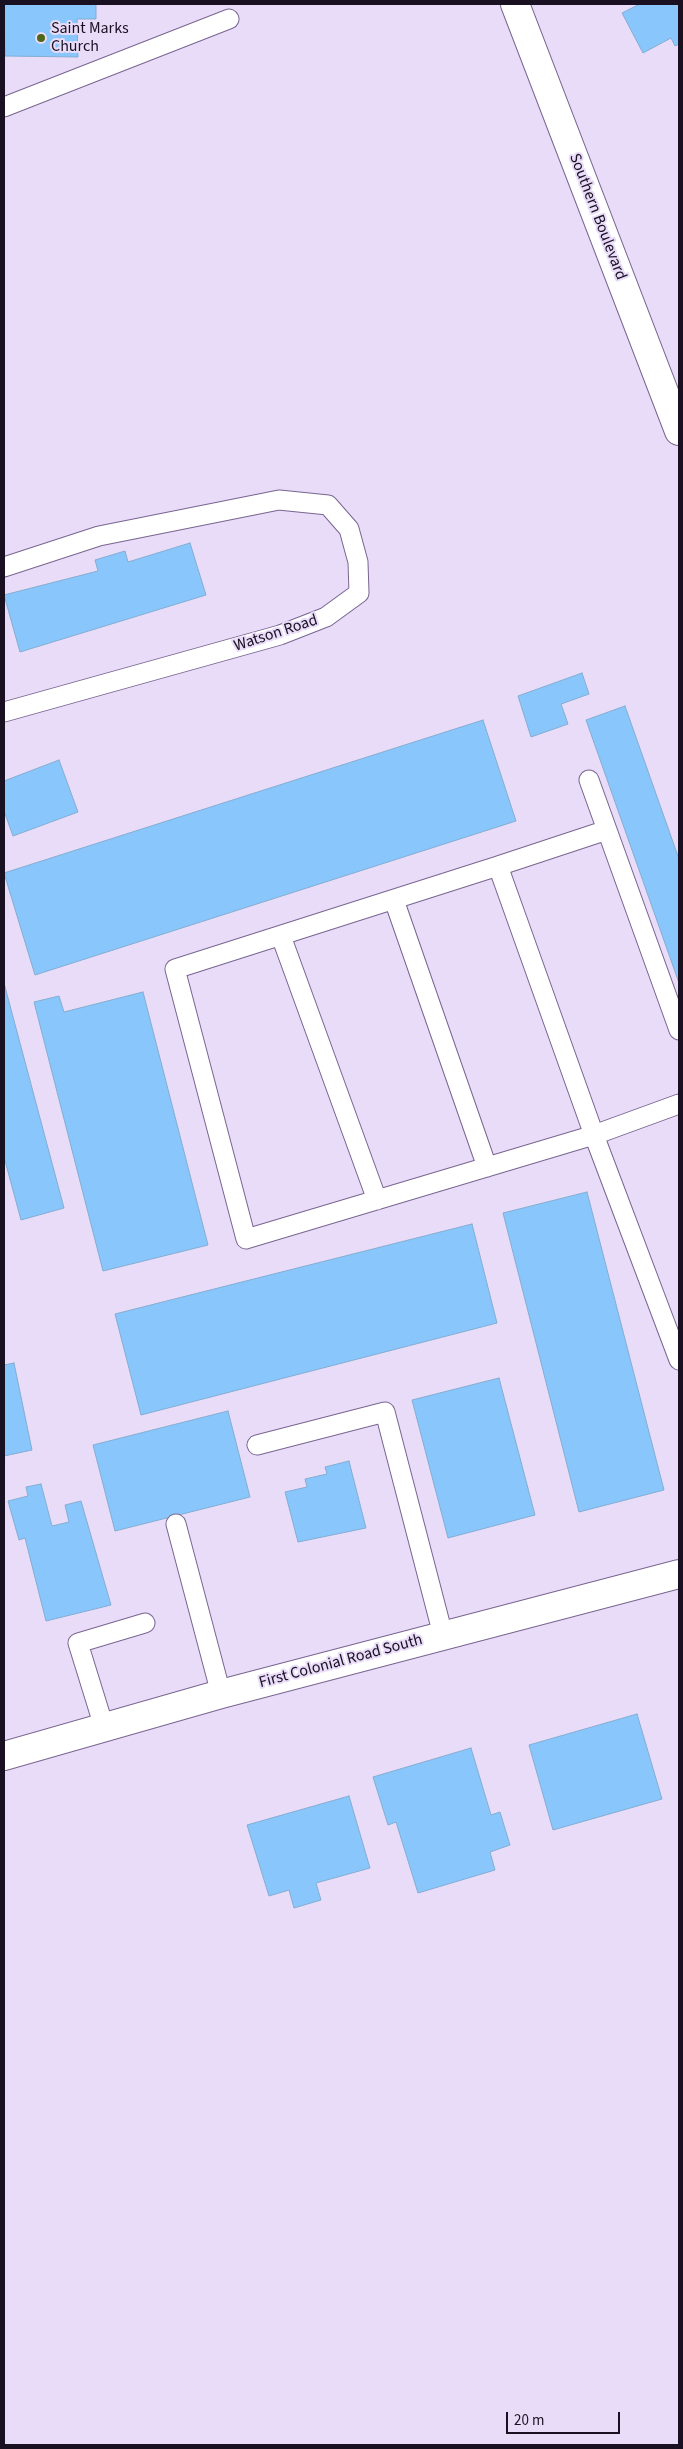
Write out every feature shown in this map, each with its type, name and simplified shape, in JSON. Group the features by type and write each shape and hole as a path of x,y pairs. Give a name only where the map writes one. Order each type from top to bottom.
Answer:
{"street":[{"name":"Southern Boulevard","path":"515,4 679,431"},
{"name":"First Colonial Road South","path":"4,1756 221,1694 679,1574"}],"lane":[{"path":"4,107 229,19"},
{"name":"Watson Road","path":"4,567 98,536 279,500 328,505 349,528 358,562 359,593 326,618 280,635 4,712"},
{"path":"589,780 679,1030"},
{"path":"607,830 175,970 246,1239 594,1135 679,1104"},
{"path":"498,866 594,1135 679,1360"},
{"path":"394,900 487,1167"},
{"path":"281,936 377,1200"},
{"path":"257,1445 386,1412 443,1635"},
{"path":"176,1524 221,1694"},
{"path":"104,1726 78,1643 145,1623"}],"building":[{"name":"Saint Marks Church","path":"4,4 96,4 96,19 77,19 78,57 5,56"},
{"path":"640,4 679,4 679,44 675,46 671,38 643,53 622,13"},
{"path":"190,543 206,595 20,652 4,595 98,571 95,560 125,551 128,562"},
{"path":"582,673 589,694 561,704 568,724 531,737 518,696"},
{"path":"625,706 679,859 679,983 586,720"},
{"path":"483,720 516,821 35,975 4,873"},
{"path":"59,760 78,812 13,836 4,811 4,781"},
{"path":"4,983 64,1208 21,1220 4,1157"},
{"path":"143,992 208,1245 103,1271 34,1002 59,996 64,1012"},
{"path":"587,1192 664,1490 579,1512 503,1213"},
{"path":"472,1224 497,1323 141,1415 115,1314"},
{"path":"14,1363 32,1450 4,1456 4,1365"},
{"path":"499,1378 535,1515 448,1538 412,1400"},
{"path":"228,1411 250,1497 115,1531 93,1445"},
{"path":"349,1461 366,1528 298,1542 285,1492 307,1487 305,1479 327,1474 325,1467"},
{"path":"41,1484 52,1526 69,1522 65,1505 81,1501 111,1605 46,1621 25,1538 19,1540 8,1501 28,1496 26,1487"},
{"path":"637,1714 662,1799 553,1830 529,1745"},
{"path":"471,1748 491,1815 500,1812 510,1845 490,1852 495,1870 418,1893 396,1822 388,1825 373,1777"},
{"path":"349,1796 370,1868 316,1883 321,1900 294,1908 289,1890 269,1896 247,1825"}],"place":[{"name":"Saint Marks Church","path":"41,38"}]}
